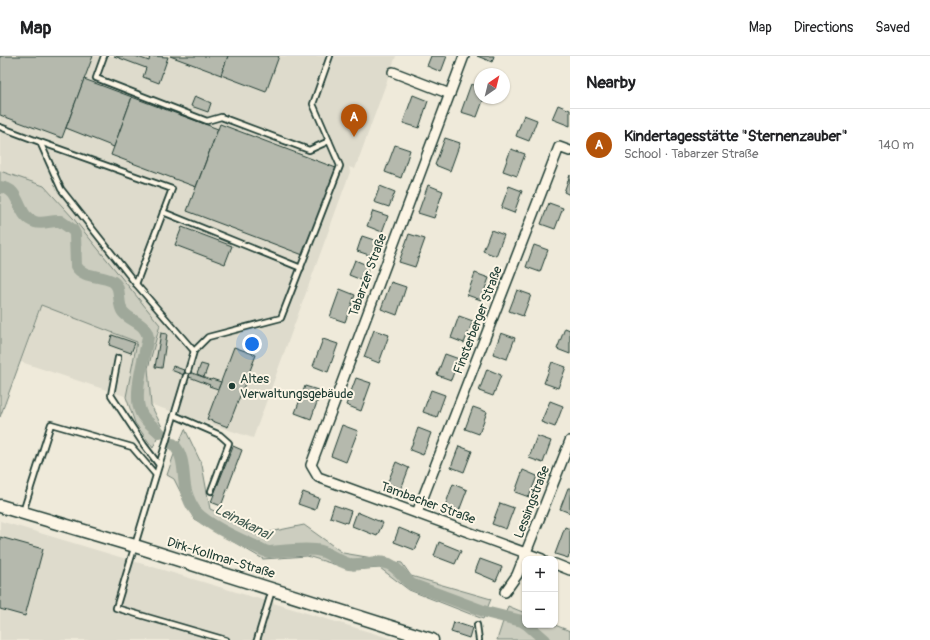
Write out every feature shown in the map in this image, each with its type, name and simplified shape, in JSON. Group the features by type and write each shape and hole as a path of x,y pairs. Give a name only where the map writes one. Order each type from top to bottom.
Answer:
{"street":[{"name":"Tabarzer Straße","path":"311,465 464,56"},
{"path":"393,72 450,94"},
{"name":"Finsterberger Straße","path":"417,514 559,147 570,151"},
{"name":"Lessingstraße","path":"505,592 517,575 570,441"},
{"name":"Tambacher Straße","path":"311,465 318,477 534,556"},
{"name":"Dirk-Kollmar-Straße","path":"0,506 135,546 432,640"},
{"path":"558,565 570,570"}],"lane":[{"path":"104,56 96,78 207,121 221,117 309,150 329,141"},
{"path":"226,640 116,608 194,351 208,337 281,318 301,268 340,166 313,104 330,56"},
{"path":"0,127 172,189 136,284"},
{"path":"40,142 61,189 136,284 194,351"},
{"path":"163,212 301,268"},
{"path":"118,358 111,395 159,465"},
{"path":"174,415 220,435 229,443 212,491"},
{"path":"23,512 51,424 132,447 156,475"},
{"path":"257,640 272,589"},
{"path":"477,625 479,640"}],"shaded area":[{"path":"0,56 396,56 355,169 349,167 350,172 253,438 21,362 73,218 44,186 0,171"},
{"path":"0,171 44,186 73,218 160,325 148,368 151,405 162,427 153,448 135,423 126,397 137,342 41,305 0,417"},
{"path":"185,429 202,465 210,509 265,533 304,525 343,553 402,563 411,576 491,599 483,619 409,590 380,568 353,570 307,556 263,559 194,519 174,479 167,475"},
{"path":"0,521 396,640 0,640"},
{"path":"508,606 522,612 522,628 558,628 558,626 570,631 570,640 497,640"}],"building":[{"path":"0,56 93,56 62,138 0,115"},
{"path":"114,56 135,56 149,61 150,56 168,57 159,83 143,77 146,68"},
{"path":"170,56 228,56 221,75"},
{"path":"228,56 279,56 266,92 221,75"},
{"path":"431,56 447,56 441,72 427,66"},
{"path":"477,56 494,56 492,62"},
{"path":"84,79 132,97 114,147 66,128"},
{"path":"471,84 474,85 474,104 482,104 477,117 461,112"},
{"path":"413,95 428,101 419,128 403,123"},
{"path":"195,96 211,103 208,112 191,106"},
{"path":"132,97 218,129 196,187 111,155"},
{"path":"558,105 570,110 570,126 552,119"},
{"path":"524,115 537,120 529,141 516,136"},
{"path":"220,124 336,168 303,255 187,211"},
{"path":"445,138 460,143 450,171 435,165"},
{"path":"395,145 410,150 401,178 385,172"},
{"path":"511,149 525,154 517,176 503,171"},
{"path":"570,175 570,195 564,192"},
{"path":"428,185 443,191 434,218 418,213"},
{"path":"380,186 395,192 389,207 374,202"},
{"path":"509,186 522,191 514,213 501,208"},
{"path":"549,203 563,208 555,229 541,224"},
{"path":"373,211 388,216 382,232 367,226"},
{"path":"182,227 232,246 225,264 175,245"},
{"path":"491,230 504,235 496,256 483,251"},
{"path":"409,234 425,239 415,267 399,262"},
{"path":"362,236 377,241 372,256 357,251"},
{"path":"534,245 548,250 540,272 526,267"},
{"path":"355,260 369,266 364,281 349,275"},
{"path":"475,273 489,278 481,300 467,295"},
{"path":"391,282 406,287 397,315 381,309"},
{"path":"340,289 355,295 345,322 330,317"},
{"path":"517,290 531,295 523,316 509,311"},
{"path":"459,316 473,321 464,343 451,338"},
{"path":"565,328 570,330 570,354 557,349"},
{"path":"374,330 389,335 379,363 364,357"},
{"path":"161,333 167,334 162,368 155,367"},
{"path":"501,333 515,338 507,359 493,354"},
{"path":"112,335 135,343 131,353 109,345"},
{"path":"323,339 338,344 328,372 313,366"},
{"name":"Altes Verwaltungsgebäude","path":"234,347 256,355 228,427 207,419"},
{"path":"445,354 459,359 451,380 437,375"},
{"path":"552,362 566,367 558,388 544,383"},
{"path":"201,364 208,366 204,377 197,374"},
{"path":"173,366 211,380 221,382 218,389 209,386 210,385 171,370"},
{"path":"487,369 501,375 493,396 479,391"},
{"path":"356,378 371,383 361,411 346,405"},
{"path":"305,386 321,391 311,419 295,413"},
{"path":"431,390 445,395 437,417 423,412"},
{"path":"550,401 563,406 555,427 541,422"},
{"path":"473,407 487,412 479,434 465,429"},
{"path":"342,425 358,431 346,462 331,456"},
{"path":"418,428 431,433 423,455 410,450"},
{"path":"537,436 551,441 543,463 529,458"},
{"path":"233,446 242,450 221,506 211,502"},
{"path":"459,446 472,451 464,472 451,467"},
{"path":"396,462 409,468 401,489 387,484"},
{"path":"523,470 537,476 529,497 515,492"},
{"path":"453,484 467,490 459,511 445,506"},
{"path":"568,488 570,488 570,513 560,509"},
{"path":"303,492 319,498 315,510 298,504"},
{"path":"500,503 514,508 506,529 492,524"},
{"path":"334,505 351,511 347,523 330,517"},
{"path":"357,512 383,523 377,536 352,526"},
{"path":"565,527 570,529 570,553 568,558 555,554"},
{"path":"399,528 421,537 415,550 394,542"},
{"path":"0,537 43,549 25,616 0,609"},
{"path":"439,542 461,551 455,564 434,556"},
{"path":"480,559 502,567 496,581 475,572"},
{"path":"454,622 472,628 469,638 451,632"}],"waterway":[{"name":"Leinakanal","path":"0,187 12,192 21,209 29,219 38,223 60,221 73,230 75,234 76,266 83,273 112,281 117,287 123,312 144,328 148,337 138,386 139,406 144,418 160,433"},
{"name":"Leinakanal","path":"173,444 182,460 186,491 193,508 203,519 229,534 269,552 310,549 325,552 342,562 349,564 374,562 389,564 411,584 489,613 522,621"},
{"name":"Leinakanal","path":"531,628 545,640"}],"place":[{"name":"Kindertagesstätte \"Sternenzauber\"","path":"354,137"},
{"name":"Altes Verwaltungsgebäude","path":"232,386"}]}
